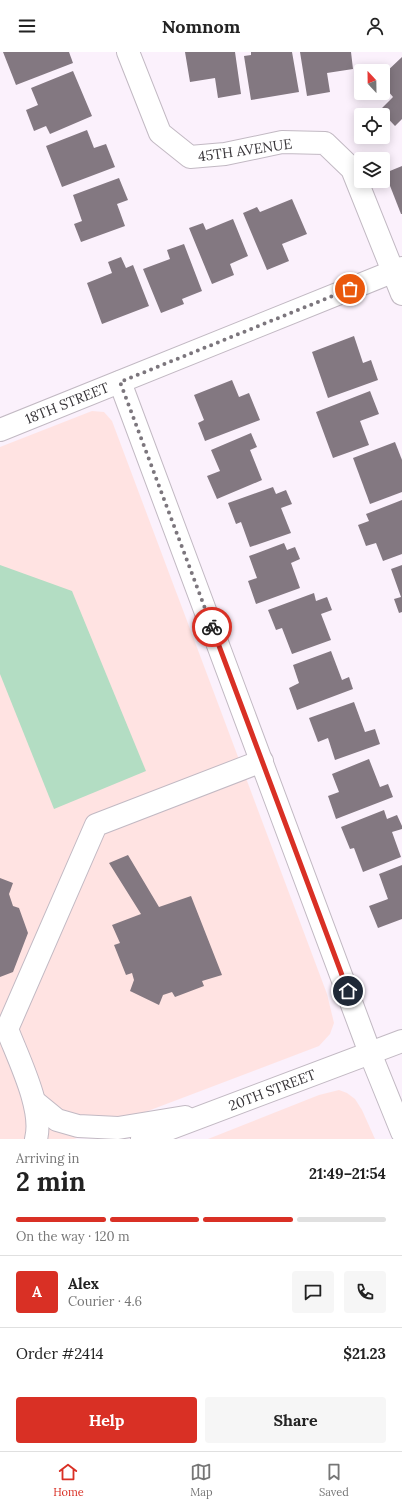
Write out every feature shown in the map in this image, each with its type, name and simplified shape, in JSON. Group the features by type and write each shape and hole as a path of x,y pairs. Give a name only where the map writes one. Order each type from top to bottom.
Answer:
{"street":[{"name":"45TH AVENUE","path":"128,52 160,133 190,157 225,154 282,142 325,143 352,169 398,270 402,294"},
{"name":"18TH STREET","path":"0,430 398,270"},
{"path":"120,382 370,1053 402,1132"},
{"path":"36,1139 37,1118 35,1102 3,1028 96,825 262,761"},
{"name":"20TH STREET","path":"142,1139 402,1041"},
{"path":"35,1102 57,1120 78,1126 112,1128 215,1111"}],"shaded area":[{"path":"92,411 104,412 112,421 327,994 334,1023 330,1034 319,1046 74,1139 0,1139 0,447"},
{"path":"339,1090 347,1093 355,1099 362,1110 375,1139 208,1139 319,1095"}],"green space":[{"path":"0,565 72,591 146,771 54,809 0,674"}],"building":[{"path":"3,52 69,52 73,63 16,85"},
{"path":"185,52 235,52 241,94 218,98 215,78 190,82"},
{"path":"251,52 292,52 299,92 251,100 244,56 251,55"},
{"path":"300,52 351,52 353,69 327,73 330,92 307,96"},
{"path":"402,57 402,119 395,126 390,121 390,108 382,108 393,97 390,93 390,68"},
{"path":"73,71 92,116 50,134 46,126 34,131 26,110 38,105 31,88"},
{"path":"87,130 94,148 106,144 115,167 62,187 46,146"},
{"path":"402,166 402,214 390,186 390,171"},
{"path":"119,178 128,200 117,204 125,226 81,242 74,224 82,221 73,195"},
{"path":"292,199 307,234 282,244 289,261 267,270 243,213 257,207 260,212"},
{"path":"233,219 248,256 230,264 234,275 212,284 189,228 203,223 206,230"},
{"path":"184,244 202,291 182,299 184,304 161,313 143,269 170,259 167,250"},
{"path":"121,257 126,268 133,265 149,306 102,324 87,283 112,273 108,262"},
{"path":"354,336 363,363 371,360 378,380 328,398 312,352"},
{"path":"232,380 239,397 249,393 260,420 205,441 198,423 204,420 194,395"},
{"path":"370,391 379,414 360,421 369,445 333,458 316,412"},
{"path":"251,433 257,447 250,450 262,480 217,499 207,476 220,471 211,450"},
{"path":"395,442 402,460 402,492 370,504 353,458"},
{"path":"273,487 276,494 286,490 292,504 281,508 291,533 250,547 241,522 236,524 228,503"},
{"path":"402,500 402,554 383,561 376,543 366,546 358,525 369,521 366,514"},
{"path":"284,543 287,550 295,547 300,559 291,563 300,588 256,604 248,581 257,578 249,556"},
{"path":"402,565 402,612 399,613 394,599 401,597 391,569"},
{"path":"314,593 316,601 327,597 332,610 321,614 331,640 292,654 282,628 276,630 268,610"},
{"path":"331,651 342,680 349,677 353,689 297,710 289,688 299,683 293,665"},
{"path":"354,702 365,732 375,729 380,744 335,760 328,738 318,742 309,718"},
{"path":"369,759 380,787 388,784 393,797 336,819 328,796 339,792 332,774"},
{"path":"384,810 387,819 397,815 402,826 402,829 392,832 401,857 363,872 354,848 350,849 341,827"},
{"path":"128,855 159,907 191,896 222,975 202,981 204,986 175,997 172,992 163,995 159,1005 130,991 134,980 132,973 126,975 114,945 120,943 112,925 141,914 109,863"},
{"path":"402,865 402,919 378,928 369,906 388,899 379,874"},
{"path":"0,878 13,883 9,894 13,906 19,908 28,933 13,972 0,977"}],"way so far":[{"path":"212,627 120,382 350,289"}],"route":[{"path":"212,627 348,991"}]}
